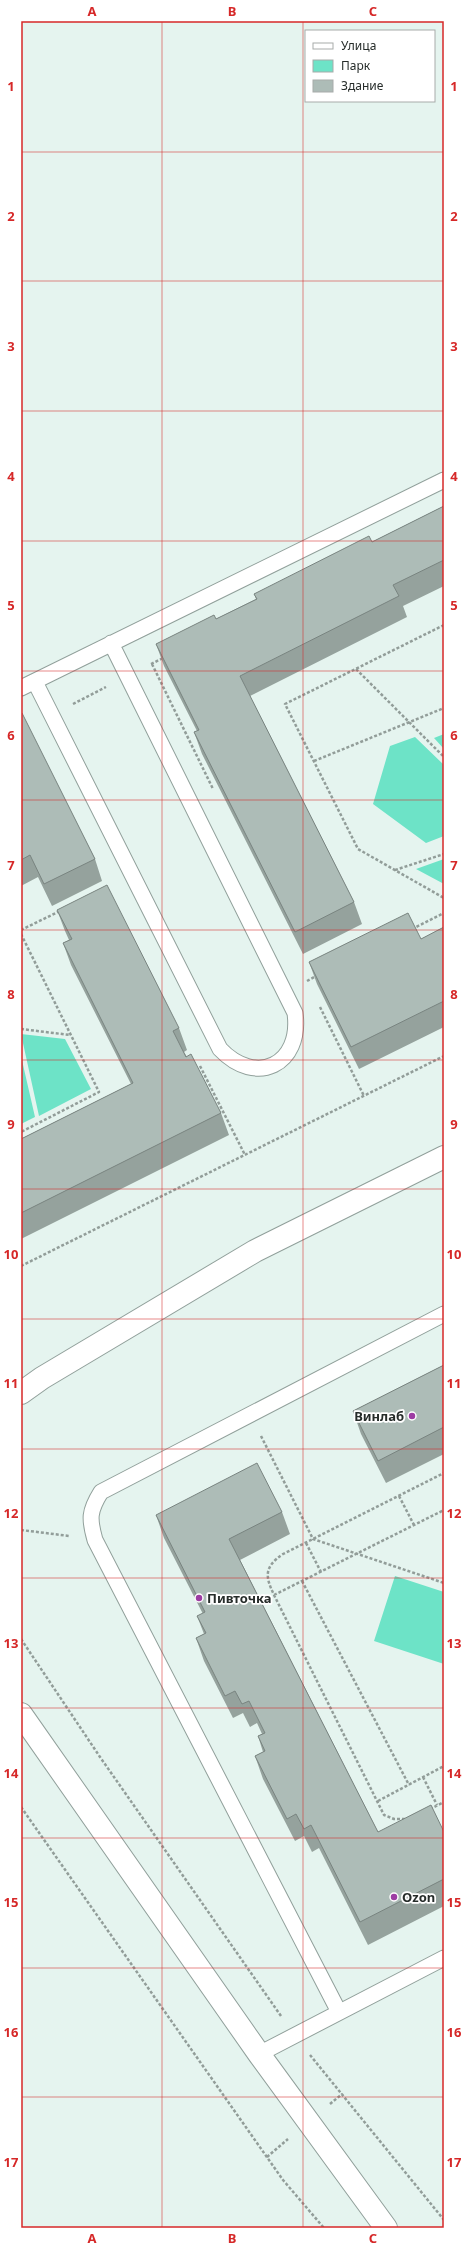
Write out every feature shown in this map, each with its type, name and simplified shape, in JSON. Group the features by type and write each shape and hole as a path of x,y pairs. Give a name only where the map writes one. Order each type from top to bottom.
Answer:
{"street":[{"path":"21,1393 42,1378 255,1251 444,1157"},
{"path":"21,1714 259,2054 386,2228"}],"lane":[{"path":"21,688 444,480"},
{"path":"35,682 220,1049 231,1060 240,1066 263,1068 274,1064 286,1055 294,1043 297,1028 295,1013 111,643"},
{"path":"339,2012 95,1540 90,1523 92,1507 101,1492 444,1314"},
{"path":"259,2054 444,1958"}],"path":[{"path":"444,625 286,704 358,849 444,898"},
{"path":"52,714 166,657"},
{"path":"356,668 444,757"},
{"path":"314,761 444,708"},
{"path":"395,870 444,854"},
{"path":"21,929 66,908"},
{"path":"410,930 444,913"},
{"path":"21,934 99,1092 21,1132"},
{"path":"307,981 321,974"},
{"path":"21,1029 70,1035"},
{"path":"21,1266 444,1056"},
{"path":"250,1414 313,1539 444,1583"},
{"path":"410,1818 394,1819 384,1814 267,1580 269,1568 274,1560 444,1473"},
{"path":"400,1496 414,1525"},
{"path":"274,1595 444,1510"},
{"path":"21,1530 95,1540"},
{"path":"306,1543 321,1572"},
{"path":"302,1581 409,1785"},
{"path":"21,1639 100,1757 295,2036 444,2220"},
{"path":"378,1801 444,1766"},
{"path":"423,1777 437,1805"},
{"path":"426,1811 444,1802"},
{"path":"21,1807 283,2180 324,2228"}],"green space":[{"path":"444,734 444,749 434,738"},
{"path":"415,737 444,765 444,836 426,843 373,804 390,746"},
{"path":"444,859 444,884 416,869"},
{"path":"21,1034 65,1039 91,1089 39,1116"},
{"path":"21,1056 35,1117 21,1124"},
{"path":"395,1576 444,1592 444,1664 374,1641"}],"building":[{"path":"444,506 444,560 393,585 399,596 240,676 354,902 295,932 194,732 199,730 156,644 214,615 216,619 257,599 254,594 369,536 372,542"},
{"path":"21,713 95,859 44,884 30,855 21,860"},
{"path":"107,885 179,1028 173,1031 186,1057 191,1054 221,1113 21,1213 21,1139 133,1083 63,943 72,939 57,910"},
{"path":"408,913 421,939 444,927 444,1001 351,1047 309,962"},
{"path":"444,1365 444,1427 378,1461 353,1411"},
{"path":"257,1463 282,1512 229,1539 378,1832 431,1805 444,1832 444,1879 360,1922 311,1825 304,1829 296,1814 287,1819 255,1756 265,1751 258,1736 265,1733 249,1701 242,1704 235,1691 225,1696 196,1638 206,1633 197,1616 205,1612 156,1515"}],"place":[{"name":"Винлаб","path":"412,1416"},
{"name":"Пивточка","path":"199,1598"},
{"name":"Ozon","path":"394,1897"}]}
